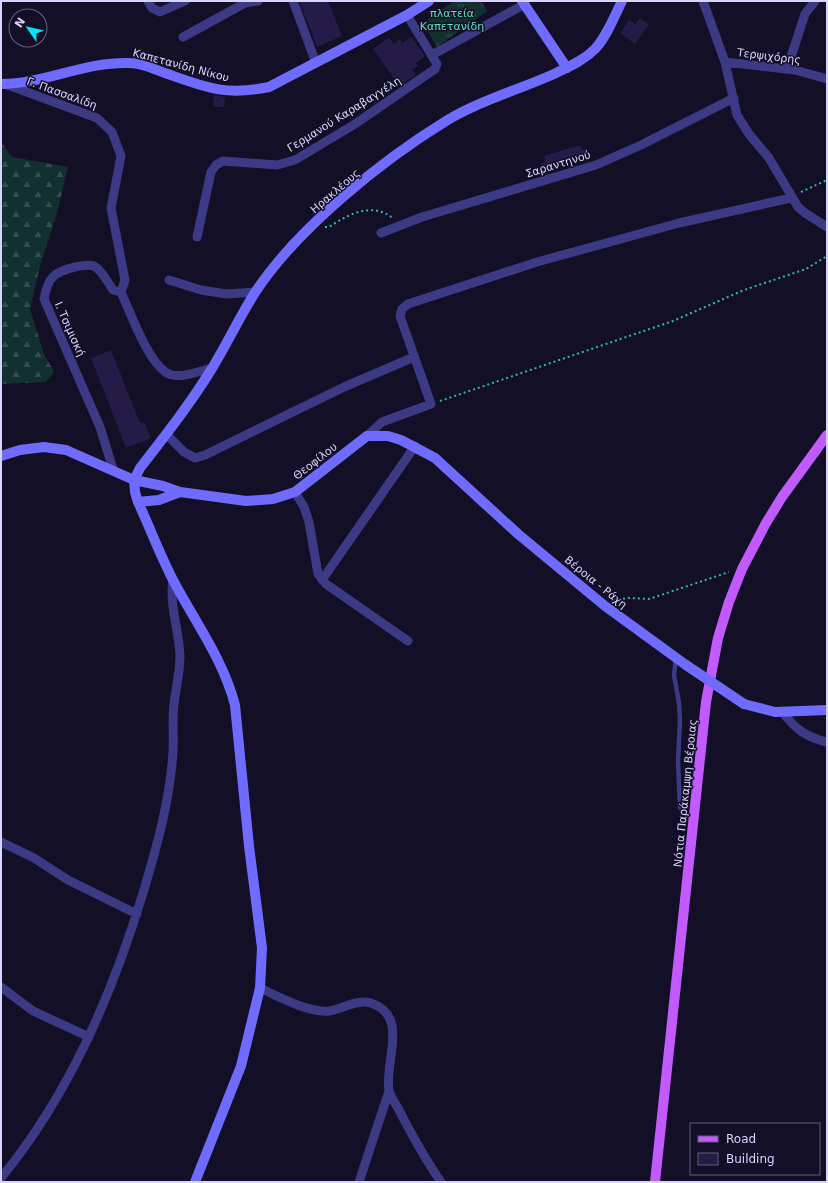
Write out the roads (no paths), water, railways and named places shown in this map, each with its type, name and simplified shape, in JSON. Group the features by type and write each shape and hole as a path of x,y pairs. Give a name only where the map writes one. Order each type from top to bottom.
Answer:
{"main road":[{"name":"Νότια Παράκαμψη Βέροιας","path":"655,1182 695,817 706,702 718,638 729,602 742,569 766,523 782,497 827,435"}],"street":[{"path":"148,1 152,8 160,12 184,1"},
{"path":"183,37 245,2 258,1"},
{"path":"293,1 316,63"},
{"name":"Καπετανίδη Νίκου","path":"3,84 27,81 103,64 133,63 200,85 224,91 250,91 269,87 407,15 428,1"},
{"name":"Ηρακλέους","path":"134,480 140,468 190,402 212,368 256,292 273,269 313,225 341,199 424,135 452,118 494,98 534,83 574,65 594,49 604,36 622,1"},
{"name":"Τερψιχόρης","path":"703,1 724,62 787,69 827,79"},
{"path":"787,69 805,14 815,1"},
{"path":"407,15 432,55 523,2 567,68"},
{"name":"Γερμανού Καραβαγγέλη","path":"197,237 211,172 216,165 223,161 277,165 295,160 355,124 429,74 435,69 437,64 432,55"},
{"path":"724,62 738,115 749,134 768,158 791,198 805,213 827,227"},
{"name":"Γ. Πασσαλίδη","path":"3,84 97,118 112,132 121,156 111,208 125,280 121,292"},
{"name":"Σαραντηνού","path":"381,233 401,224 596,165 641,145 734,98"},
{"path":"367,436 382,422 431,404 400,316 402,309 408,304 544,260 679,223 791,198"},
{"name":"Ι. Τσιμισκή","path":"113,469 100,427 44,299 46,286 52,277 62,270 86,265 94,266 100,271 113,290 121,292"},
{"path":"169,280 201,290 226,294 256,292"},
{"path":"121,292 153,361 167,374 186,375 212,368"},
{"path":"166,435 184,452 195,458 205,455 330,394 414,357"},
{"name":"Θεοφίλου","path":"1,456 20,450 44,447 66,450 113,469 134,480 163,486 180,492 246,501 273,499 295,492 367,436"},
{"name":"Βέροια - Ράχη","path":"367,436 388,436 415,446 436,458 518,534 605,606 686,665 744,704 782,712 827,710"},
{"path":"322,580 415,446"},
{"path":"134,480 138,502 173,580 222,665 236,705 249,846 262,948 260,988 241,1066 196,1182"},
{"name":"Θεοφίλου","path":"138,502 159,500 180,492"},
{"path":"295,492 304,507 318,574 322,580 408,641"},
{"path":"1,1178 57,1099 89,1037 137,914 163,826 171,785 174,706 180,657 171,594 173,580"},
{"path":"782,712 795,728 814,739 827,742"},
{"path":"1,842 34,858 68,880 137,914"},
{"path":"1,987 33,1011 89,1037"},
{"path":"260,988 291,1002 328,1011 370,1003 382,1010 389,1018 394,1030 389,1091 360,1182"},
{"path":"389,1091 423,1157 441,1182"}],"lane":[{"path":"676,657 674,675 679,703 680,721 678,761 680,807 683,813 687,816 695,817"}],"park label":[{"name":"πλατεία Καπετανίδη","path":"452,19"}]}
